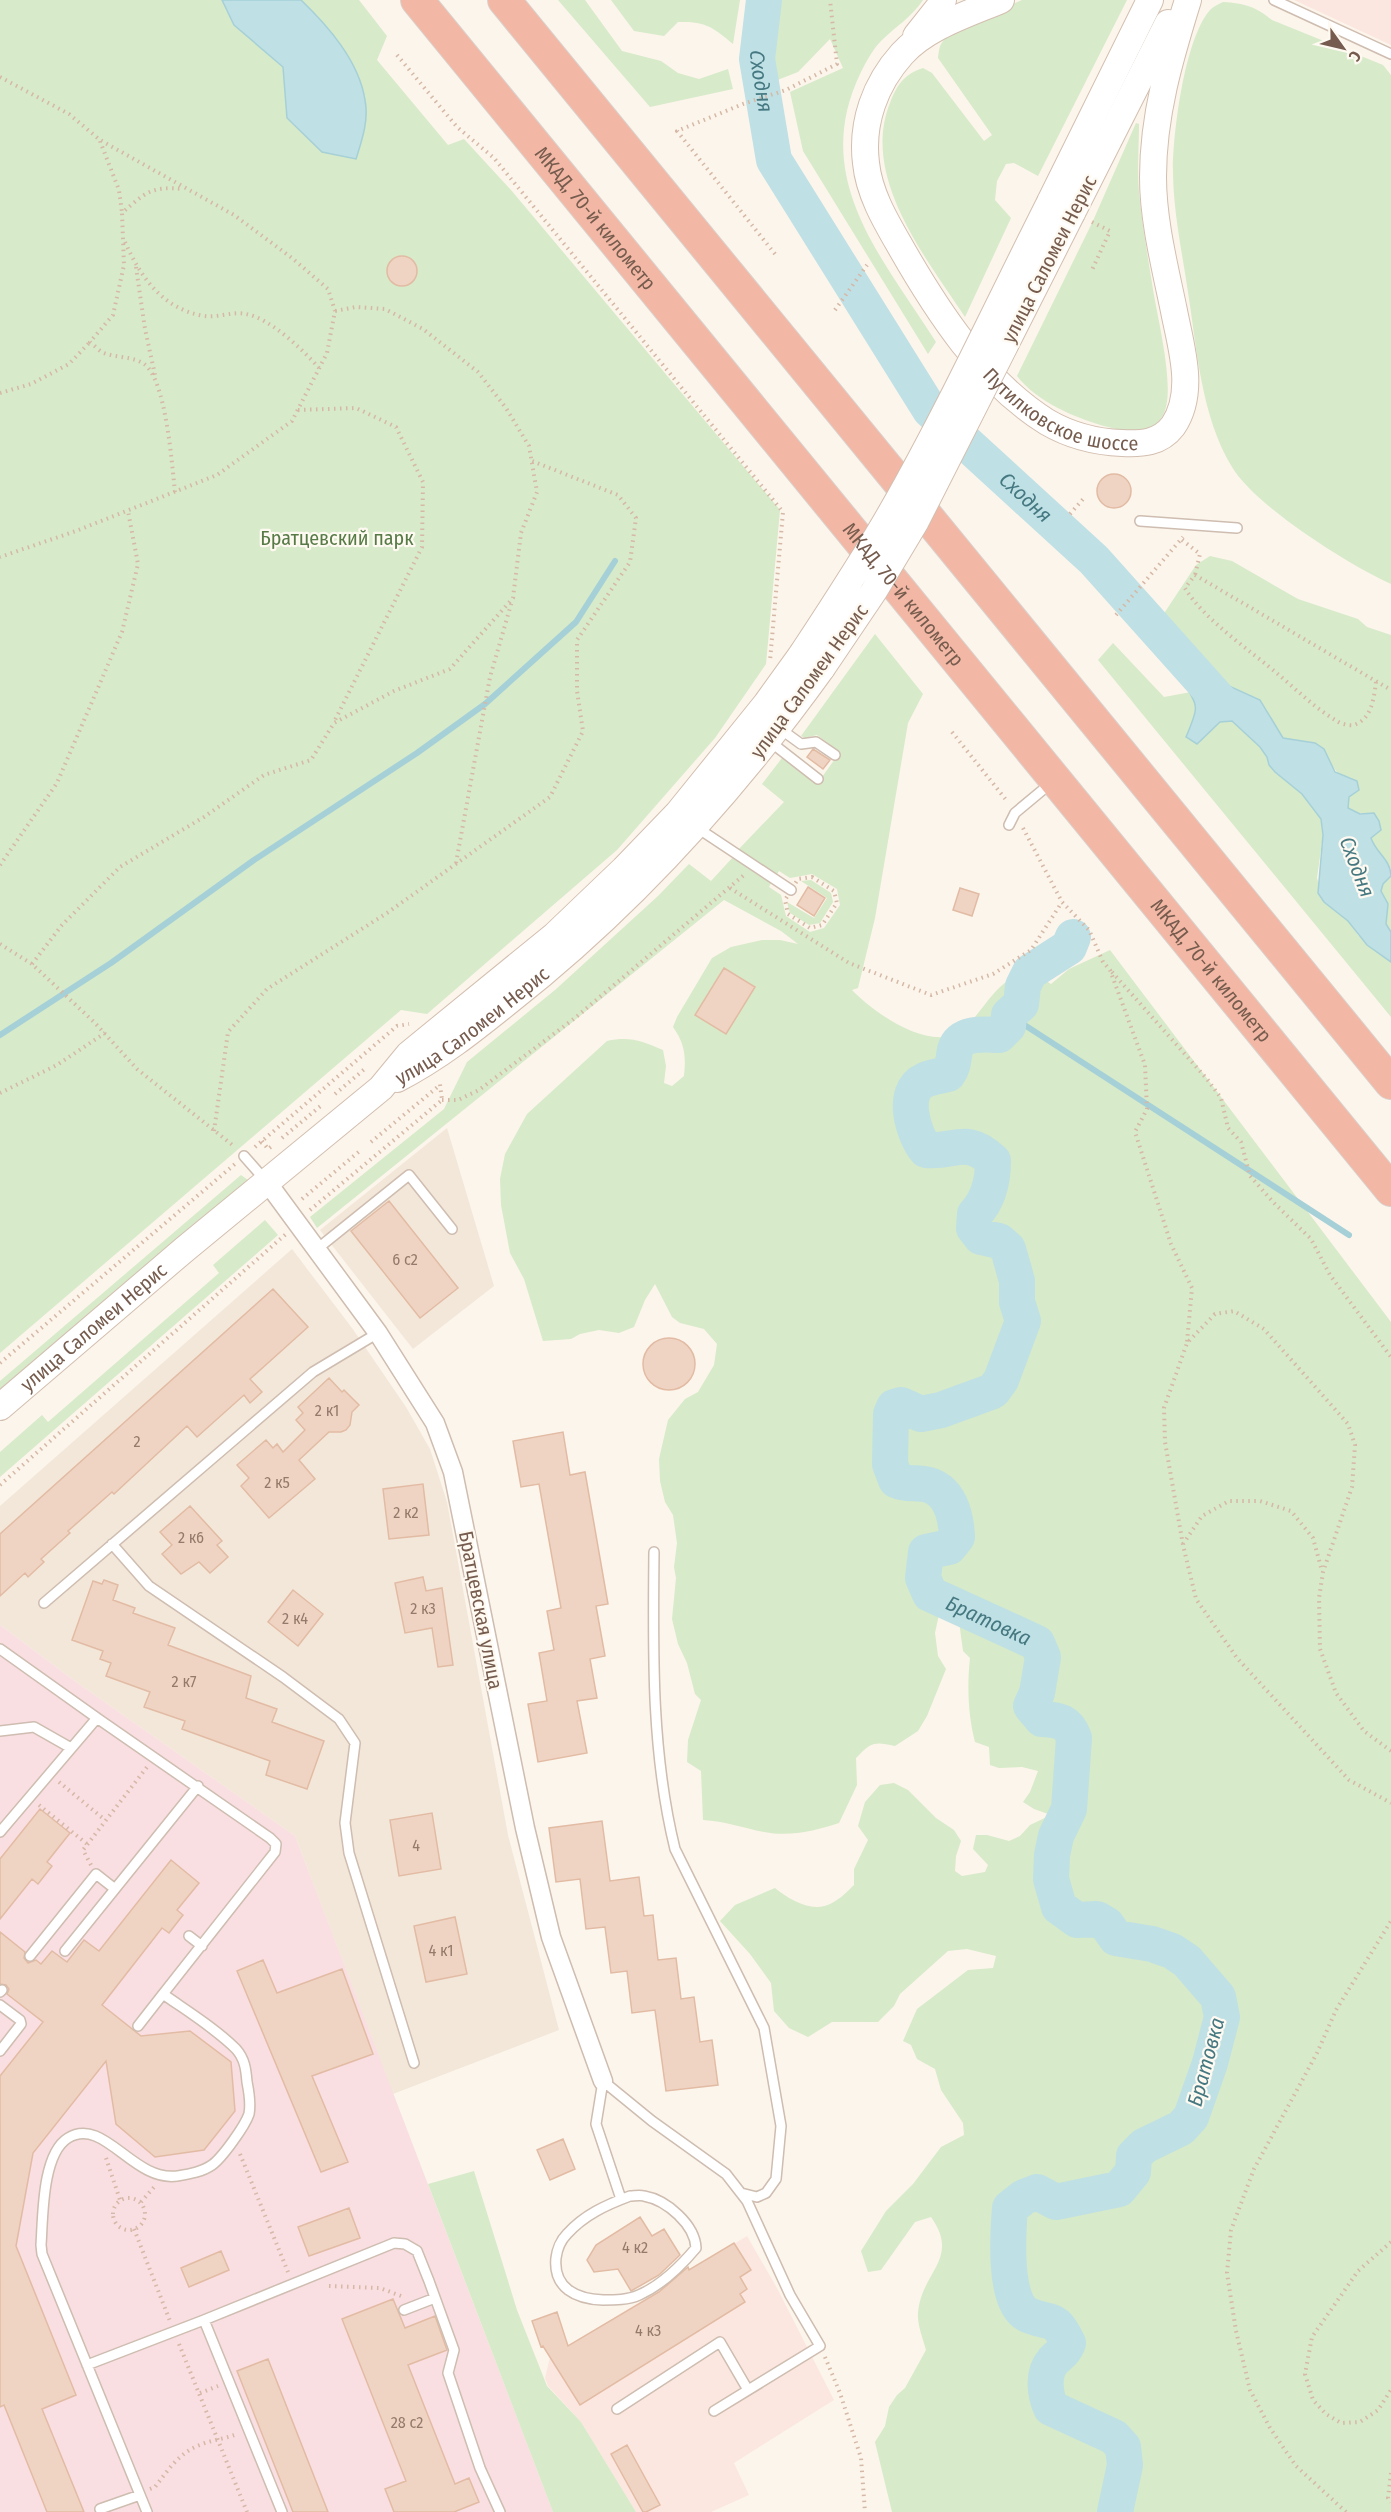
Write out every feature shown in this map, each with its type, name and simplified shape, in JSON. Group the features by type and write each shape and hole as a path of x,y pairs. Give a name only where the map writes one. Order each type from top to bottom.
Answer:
{"highway":[{"name":"МКАД, 70-й километр","path":"417,0 1391,1190"},
{"path":"504,0 1391,1083"}],"main road":[{"path":"514,0 534,38"},
{"path":"903,52 939,8 942,0"},
{"name":"Путилковское шоссе","path":"1001,0 931,32 903,52 877,90 868,118 866,164 871,188 883,217 912,268 959,337 985,369 1017,400 1048,422 1072,434 1096,442 1139,444 1155,441 1172,427 1180,410 1184,393 1185,367 1160,242 1153,179 1156,123 1170,57 1188,0"},
{"name":"улица Саломеи Нерис","path":"1070,212 1150,0"},
{"name":"улица Саломеи Нерис","path":"0,1407 381,1088 409,1054 555,935 678,813 730,750 874,591 916,521 1070,212 1180,0"},
{"name":"улица Саломеи Нерис","path":"381,1088 421,1067 527,987 596,928 696,827 774,734 812,661"}],"street":[{"name":"Братцевская улица","path":"267,1182 378,1333 435,1424 453,1472 525,1828 549,1926 603,2081"}],"lane":[{"path":"1277,1 1391,54"},
{"path":"1140,521 1237,528"},
{"path":"774,734 801,744 816,742 835,755"},
{"path":"774,734 818,779"},
{"path":"1009,825 1015,813 1056,780"},
{"path":"696,827 791,890"},
{"path":"244,1156 267,1182"},
{"path":"316,1249 410,1175 452,1229"},
{"path":"44,1603 313,1372 378,1333"},
{"path":"112,1544 149,1586 283,1677 339,1719 355,1743 345,1823 349,1853 414,2063"},
{"path":"654,1552 653,1648 658,1758 669,1822 675,1849 764,2028 781,2126 776,2179 766,2193 757,2197 741,2193"},
{"path":"0,1649 198,1786 276,1844 275,1852 138,2026"},
{"path":"0,1832 97,1718"},
{"path":"0,1731 34,1727 71,1748"},
{"path":"65,1951 198,1786"},
{"path":"30,1956 96,1874 115,1889"},
{"path":"189,1936 202,1946"},
{"path":"147,2512 42,2254 41,2245 51,2161 57,2146 75,2134 88,2133 99,2137 150,2173 163,2176 200,2172 213,2164 248,2116 250,2108 245,2064 241,2055 211,2029 163,1994"},
{"path":"0,2005 20,2020 21,2024 0,2051"},
{"path":"621,2199 596,2124 603,2081 652,2121 726,2174 752,2210 790,2295 820,2346 714,2411"},
{"path":"630,2196 645,2196 663,2205 688,2226 695,2238 696,2248 671,2275 639,2295 621,2300 590,2300 565,2290 557,2279 556,2250 566,2235 585,2218 603,2206 621,2199 630,2196"},
{"path":"87,2365 394,2243 405,2244 417,2251 454,2350 448,2373 480,2468 500,2512"},
{"path":"404,2310 435,2298"},
{"path":"204,2320 282,2512"},
{"path":"617,2409 720,2342 748,2390"},
{"path":"100,2509 140,2495"}],"path":[{"path":"775,254 676,130 786,90 837,64 830,0"},
{"path":"397,55 457,127 494,159 783,512 770,667"},
{"path":"0,77 69,114 100,140 234,215 292,258 327,289 335,311 327,353 292,421 217,475 128,511 0,557"},
{"path":"0,393 31,384 69,364 113,315 124,265 124,239 119,190 100,140"},
{"path":"122,213 145,193 152,190 184,189"},
{"path":"1070,212 1110,231 1092,270"},
{"path":"124,239 136,267 154,290 174,307 206,316 246,314 279,330 319,368"},
{"path":"835,310 867,265"},
{"path":"136,267 145,329 163,406 175,492"},
{"path":"335,311 356,307 385,309 423,329 448,346 478,372 506,408 529,446 537,492 521,533 513,598 490,677 456,864"},
{"path":"90,342 103,353 145,364 156,379"},
{"path":"32,964 62,925 120,867 204,818 264,775 311,760 334,723 422,547 423,482 396,427 356,408 298,410"},
{"path":"214,1131 228,1032 267,989 387,913 550,797 583,731 577,691 577,640 630,562 636,518 618,495 532,461"},
{"path":"1070,513 1084,498"},
{"path":"0,865 57,783 122,632 138,564 128,511"},
{"path":"1116,615 1182,540 1187,525"},
{"path":"1182,540 1200,554 1195,575 1185,588 1190,597 1322,711 1339,723 1354,725 1364,719 1372,706 1376,682"},
{"path":"1195,575 1391,690"},
{"path":"334,723 394,692 450,669 513,598"},
{"path":"0,1485 274,1244 296,1222 442,1100 458,1100 479,1090 575,1018 755,866"},
{"path":"812,877 834,891 837,903 822,926 810,928 788,914 784,900 791,890 798,879 812,877"},
{"path":"729,888 849,963 931,995 993,974 1031,950 1062,902"},
{"path":"1089,930 1103,962 1207,1079 1221,1098 1228,1128 1241,1142 1250,1176 1311,1239 1330,1275 1391,1357"},
{"path":"0,944 32,964 95,1023 137,1070 244,1156"},
{"path":"1110,970 1145,1065 1147,1109 1135,1132 1171,1244 1192,1288 1187,1343 1164,1408 1165,1442 1183,1545 1196,1599 1237,1658 1349,1780 1391,1803"},
{"path":"0,1363 397,1026"},
{"path":"0,1093 57,1065 105,1034"},
{"path":"335,1094 368,1066"},
{"path":"371,1142 440,1084 442,1100"},
{"path":"262,1141 268,1149 323,1104"},
{"path":"312,1191 362,1150"},
{"path":"1187,1343 1215,1314 1234,1311 1264,1329 1348,1424 1355,1445 1353,1487 1323,1572 1319,1598 1320,1648 1336,1694 1364,1731 1391,1751"},
{"path":"1183,1545 1202,1516 1229,1501 1260,1501 1292,1511 1313,1538 1323,1572"},
{"path":"96,1874 83,1850 155,1757"},
{"path":"49,1774 105,1820"},
{"path":"30,1797 87,1844"},
{"path":"1346,2512 1296,2466 1270,2428 1250,2390 1236,2331 1227,2273 1231,2230 1254,2169 1317,2053 1336,2010 1391,1920"},
{"path":"99,2137 120,2200"},
{"path":"233,2139 291,2278 325,2286 380,2288 392,2291 417,2305"},
{"path":"130,2197 137,2199 143,2205 146,2215 144,2222 134,2229 119,2227 113,2218 113,2210 120,2200 130,2197"},
{"path":"134,2229 247,2512"},
{"path":"1391,2242 1358,2271 1312,2337 1305,2374 1313,2400 1326,2414 1341,2422 1360,2422 1378,2410 1391,2390"},
{"path":"820,2346 840,2393 861,2458 865,2512"},
{"path":"140,2495 155,2487 179,2457 200,2445 219,2441"},
{"path":"1391,2473 1388,2498 1391,2502"}],"shaded area":[{"path":"1294,0 1391,0 1391,45"},
{"path":"447,1128 494,1286 413,1349 320,1230"},
{"path":"292,1249 352,1328 406,1407 430,1449 447,1502 508,1835 559,2030 393,2094 295,1836 76,1682 0,1625 0,1506"},
{"path":"0,1625 76,1682 295,1836 553,2512 0,2512"},
{"path":"747,2236 777,2288 834,2400 734,2463 749,2495 711,2512 636,2512 581,2422 548,2386 545,2378 550,2357"}],"green space":[{"name":"Братцевский парк","path":"0,0 359,0 387,36 377,60 448,145 464,139 511,190 780,510 766,664 715,738 617,850 427,1014 401,1010 0,1353"},
{"path":"558,0 585,0 622,51 661,61 678,73 699,79 728,69 733,89 650,107"},
{"path":"611,0 740,0 733,44 714,29 695,23 678,22 664,36 634,31"},
{"path":"779,0 923,0 909,17 878,44 865,64 847,111 843,147 848,182 859,215 894,279 936,342 928,354 803,151 790,92 843,68 830,39 798,72 775,81 773,50"},
{"path":"1022,0 1127,0 1038,176 1014,163 1006,164 997,181 995,200 1011,218 965,317 933,270 902,216 891,188 884,160 883,131 895,91 906,77 923,68 932,73 984,141 992,135 938,58 940,48 944,40 958,29"},
{"path":"1223,2 1237,3 1255,9 1272,20 1383,65 1391,75 1391,584 1328,549 1261,499 1232,467 1213,426 1198,359 1176,216 1173,170 1178,109 1194,40 1211,9"},
{"path":"1136,123 1139,124 1140,203 1168,386 1167,401 1160,420 1147,429 1131,431 1096,424 1058,408 1035,394 1017,376 1092,223"},
{"path":"1210,556 1232,561 1298,599 1358,619 1367,627 1391,635 1391,869 1371,838 1374,834 1366,813 1354,813 1348,808 1349,797 1359,790 1352,778 1338,772 1326,753 1316,744 1283,738 1260,700 1220,682 1201,661 1195,659 1191,650 1161,618 1196,565"},
{"path":"875,634 923,694 908,723 875,918 858,988 852,990 875,1010 905,1028 937,1037 952,1035 965,1028 995,992 1013,978 1035,975 1051,984 1069,969 1110,950 1391,1322 1391,2512 892,2512 875,2442 885,2426 889,2407 905,2388 926,2350 919,2327 918,2313 921,2299 941,2255 942,2244 931,2217 915,2222 881,2270 868,2272 861,2251 886,2211 913,2184 941,2147 964,2135 963,2123 941,2090 935,2069 917,2059 911,2045 903,2041 917,2009 968,1970 993,1968 996,1956 967,1949 948,1951 900,1994 894,2006 878,2022 832,2022 808,2037 789,2028 774,2011 771,1983 750,1954 720,1921 735,1905 775,1888 795,1901 817,1907 825,1906 844,1895 854,1885 854,1869 868,1840 858,1826 865,1802 880,1785 894,1783 908,1790 936,1818 954,1830 961,1841 956,1856 955,1871 962,1876 985,1872 988,1865 973,1849 976,1835 987,1835 1009,1841 1020,1836 1030,1825 1051,1815 1023,1802 1030,1792 1038,1771 1022,1767 999,1768 990,1765 989,1747 975,1742 969,1700 970,1658 963,1651 956,1599 939,1579 940,1610 935,1633 938,1656 946,1669 927,1716 918,1731 895,1746 873,1744 856,1758 857,1785 839,1823 811,1831 783,1834 703,1820 701,1771 687,1762 688,1740 701,1700 695,1694 672,1619 677,1543 673,1515 665,1502 660,1481 659,1459 668,1420 685,1399 698,1392 714,1365 717,1344 704,1329 680,1323 672,1317 655,1284 645,1300 634,1327 619,1333 599,1330 580,1334 571,1339 543,1341 524,1279 510,1253 501,1205 500,1179 505,1154 527,1114 607,1041 636,1040 663,1050 666,1066 664,1083 672,1086 684,1076 685,1062 684,1050 673,1027 712,958 731,947 762,940 780,940 798,944 781,931 724,900 317,1228 310,1217 444,1109 467,1062 555,990 658,896 689,864 711,881 734,856 772,881 769,887 781,895 786,916 810,932 824,928 840,905 837,889 812,874 790,878 779,871 776,876 738,850 784,802 762,784 782,758 817,784 840,752 817,735 805,738 801,736"},
{"path":"1113,643 1164,697 1191,692 1195,709 1186,738 1197,744 1220,722 1232,721 1260,747 1269,765 1302,794 1321,819 1323,835 1317,878 1324,902 1348,921 1358,935 1391,962 1391,1017 1098,660"},
{"path":"1391,876 1391,932 1386,924 1388,904 1381,891 1383,884"},
{"path":"811,880 831,893 833,902 820,923 809,925 790,913 787,902 814,918 827,898 801,881"},
{"path":"241,1175 248,1180 0,1390 0,1381"},
{"path":"265,1220 278,1235 0,1477 0,1452 42,1415 48,1422 219,1273 213,1265"},
{"path":"474,2171 517,2310 547,2386 581,2422 636,2512 553,2512 428,2184"}],"water":[{"path":"222,0 301,0 322,21 349,58 362,86 366,107 365,122 356,159 322,152 287,118 283,67 234,25"},
{"path":"1195,659 1201,661 1220,682 1260,700 1283,738 1315,743 1324,749 1335,772 1357,781 1359,790 1349,797 1348,808 1360,814 1374,813 1381,830 1371,838 1390,870 1391,876 1383,884 1381,891 1388,904 1386,924 1391,932 1391,962 1367,945 1348,921 1324,902 1318,893 1323,835 1321,819 1302,794 1269,765 1260,747 1232,721 1220,722 1197,744 1186,737 1194,715 1195,704 1182,674"}],"building":[{"path":"402,256 413,260 417,271 413,282 402,286 391,282 387,271 391,260"},
{"path":"1114,474 1126,479 1131,491 1126,503 1114,508 1102,503 1097,491 1102,479"},
{"path":"813,749 830,760 823,769 807,757"},
{"path":"808,887 825,898 814,916 797,905"},
{"path":"960,888 979,894 972,916 953,910"},
{"path":"724,968 755,987 726,1034 695,1015"},
{"path":"389,1201 458,1288 420,1318 351,1231"},
{"path":"273,1289 308,1327 250,1379 262,1392 250,1403 244,1395 197,1437 187,1426 114,1494 112,1492 68,1531 70,1533 41,1559 44,1562 28,1577 25,1573 0,1596 0,1534"},
{"path":"664,1338 674,1338 683,1342 691,1350 695,1364 691,1378 683,1386 674,1390 664,1390 655,1386 647,1378 643,1369 643,1359 647,1350 655,1342"},
{"path":"329,1378 359,1405 352,1412 350,1425 346,1430 329,1432 299,1460 315,1479 269,1518 241,1486 249,1478 237,1465 266,1440 273,1448 277,1444 283,1452 305,1430 296,1420 303,1413 298,1407"},
{"path":"563,1432 570,1475 585,1472 608,1604 596,1606 605,1656 590,1659 597,1698 577,1701 587,1753 538,1762 528,1704 547,1701 539,1653 554,1650 547,1611 561,1608 539,1484 521,1487 513,1441"},
{"path":"423,1484 429,1535 389,1539 383,1489"},
{"path":"190,1506 222,1541 217,1545 228,1557 210,1573 199,1562 181,1574 162,1554 172,1545 160,1532"},
{"path":"423,1577 426,1591 442,1588 453,1665 438,1667 432,1628 405,1633 395,1583"},
{"path":"104,1580 118,1585 113,1600 135,1608 133,1613 175,1628 168,1645 251,1676 246,1698 277,1709 272,1722 324,1741 307,1789 266,1775 270,1761 182,1729 185,1721 144,1707 150,1692 106,1676 111,1663 100,1659 103,1651 72,1640 93,1581 102,1584"},
{"path":"293,1590 323,1614 298,1646 268,1622"},
{"path":"40,1809 70,1833 47,1862 52,1866 38,1884 32,1879 0,1919 0,1859"},
{"path":"432,1813 441,1869 399,1876 390,1820"},
{"path":"602,1821 610,1881 639,1877 644,1916 653,1915 658,1960 676,1958 681,1999 694,1997 700,2042 712,2040 718,2085 666,2091 655,2010 632,2013 627,1971 611,1973 605,1927 586,1929 580,1879 556,1882 549,1828"},
{"path":"171,1860 199,1883 177,1910 183,1915 169,1933 162,1928 102,2005 141,2036 190,2031 231,2062 235,2111 204,2150 155,2157 116,2124 106,2061 33,2153 16,2246 76,2395 42,2409 84,2512 47,2512 4,2405 0,2407 0,2076 43,2022 7,1994 9,1989 6,1985 0,1984 0,1932 25,1952 24,1958 28,1963 36,1960 41,1964 52,1951 67,1962 84,1940 99,1951"},
{"path":"455,1917 467,1974 426,1982 414,1926"},
{"path":"263,1960 277,1993 342,1969 373,2054 312,2076 348,2162 321,2172 237,1971"},
{"path":"563,2139 575,2169 550,2180 537,2150"},
{"path":"349,2208 360,2238 309,2256 298,2227"},
{"path":"640,2217 652,2236 664,2229 680,2255 659,2275 631,2291 618,2269 594,2272 587,2260 596,2245"},
{"path":"734,2243 751,2270 740,2277 747,2289 740,2294 745,2302 580,2405 543,2346 541,2347 532,2321 557,2312 568,2346 659,2292 688,2267 689,2270"},
{"path":"221,2251 229,2270 189,2287 181,2268"},
{"path":"393,2299 405,2328 435,2316 447,2350 408,2365 455,2484 469,2478 479,2502 454,2512 394,2512 385,2489 406,2481 342,2319"},
{"path":"268,2359 328,2512 293,2512 237,2371"},
{"path":"627,2445 660,2505 646,2512 643,2512 611,2454"}],"waterway":[{"name":"Сходня","path":"764,0 757,59 774,160 930,410 1094,560 1221,702"},
{"path":"0,1035 111,963 254,860 417,753 485,704 576,622 615,561"},
{"name":"Братовка","path":"1073,937 1069,947 1030,972 1023,986 1021,1004 1009,1015 1008,1026 999,1035 973,1035 962,1040 955,1050 948,1074 925,1080 917,1086 913,1093 911,1103 913,1124 926,1150 968,1147 984,1153 993,1161 989,1189 984,1202 975,1214 974,1228 981,1237 999,1241 1008,1249 1017,1281 1017,1302 1023,1321 1001,1380 993,1391 941,1410 921,1414 901,1405 894,1407 891,1414 890,1464 896,1480 933,1487 946,1497 953,1512 957,1537 949,1547 926,1552 923,1578 930,1594 1037,1643 1043,1657 1037,1693 1031,1706 1042,1719 1062,1722 1072,1732 1074,1738 1069,1809 1056,1836 1052,1855 1051,1879 1059,1907 1077,1920 1097,1919 1107,1925 1116,1938 1152,1944 1172,1951 1187,1961 1218,1997 1222,2017 1210,2063 1191,2117 1181,2128 1144,2146 1134,2156 1133,2172 1119,2189 1056,2202 1037,2192 1024,2197 1010,2208 1009,2266 1014,2297 1020,2308 1028,2315 1056,2324 1068,2343 1047,2372 1046,2390 1051,2408 1114,2437 1123,2447 1125,2465 1115,2512"},
{"path":"1009,1015 1349,1235"}]}
